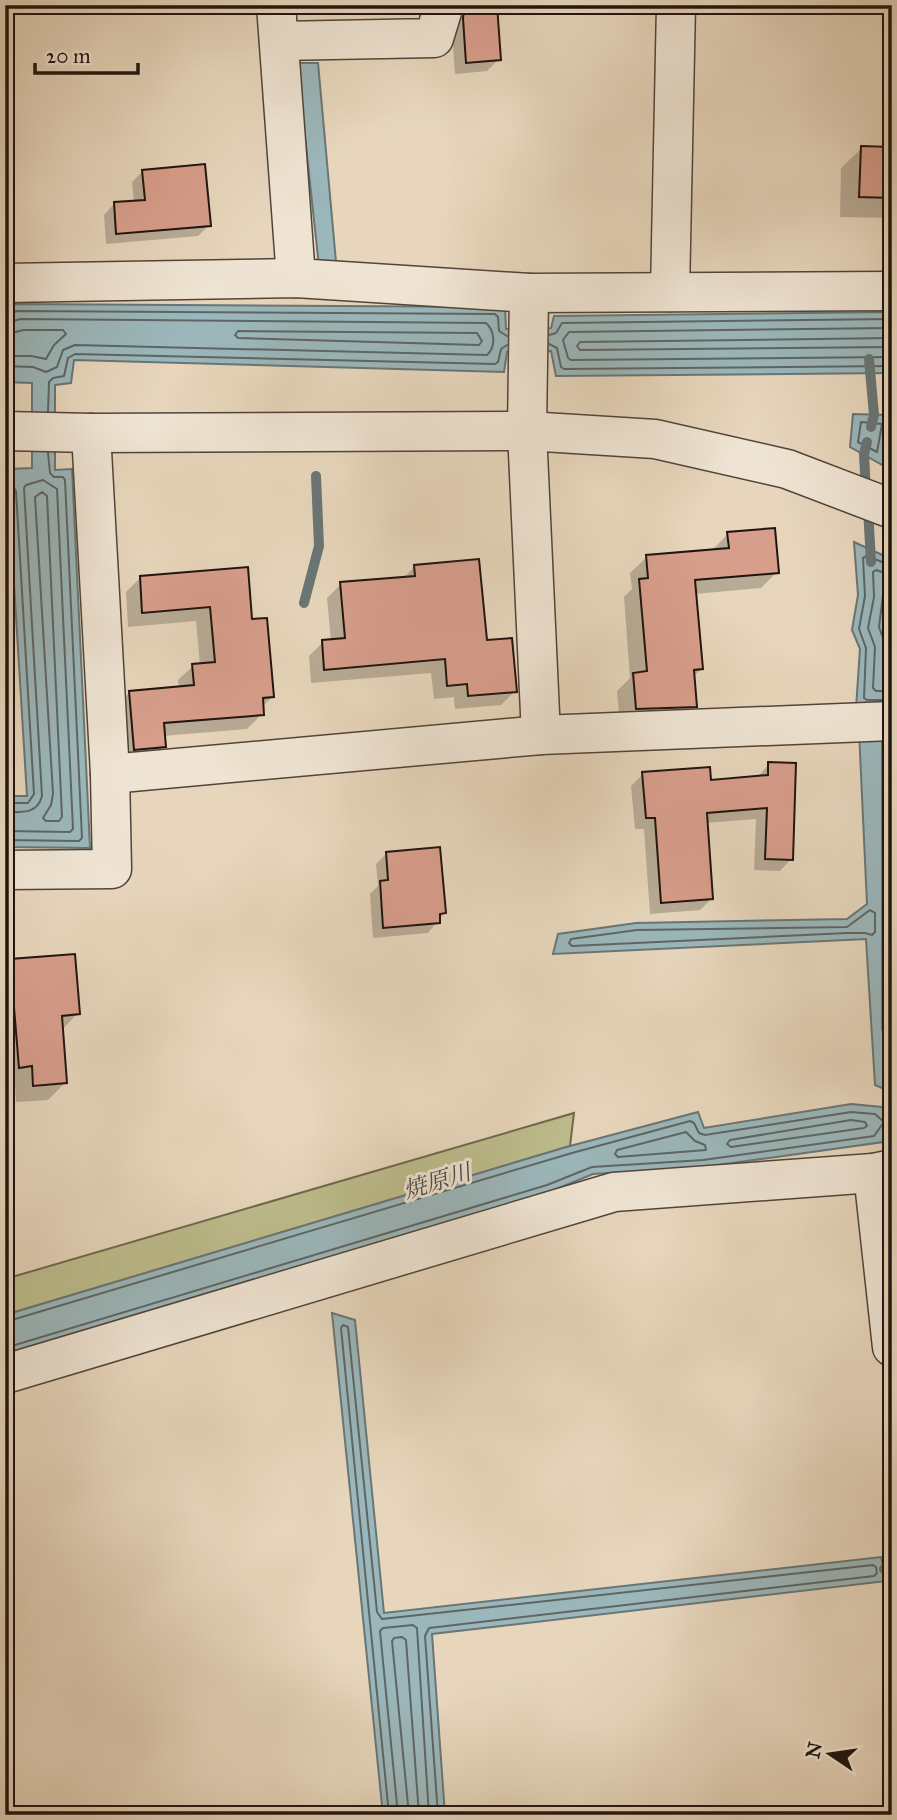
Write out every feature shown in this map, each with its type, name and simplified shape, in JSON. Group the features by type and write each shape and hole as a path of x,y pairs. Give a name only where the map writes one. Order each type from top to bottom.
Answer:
{"street":[{"path":"296,278 277,23 434,38 444,5"},
{"path":"670,292 676,5"},
{"path":"5,284 296,278 529,293 892,291"},
{"path":"529,293 527,431 541,735"},
{"path":"5,431 527,431 654,439 787,469 889,508"},
{"path":"5,870 112,869 110,774 91,433"},
{"path":"110,774 541,735 877,721"},
{"path":"5,1374 614,1192 883,1171 892,1347"}],"shaded area":[{"path":"574,1113 570,1146 5,1315 5,1279"}],"water":[{"path":"297,63 318,63 336,262 319,266"},
{"path":"14,304 505,307 506,329 551,328 554,316 892,312 892,373 556,376 551,351 507,352 504,372 74,360 71,383 55,385 55,470 72,469 90,848 5,847 5,796 27,796 7,469 32,468 32,383 5,382 6,309"},
{"path":"853,414 890,415 884,466 850,447"},
{"path":"854,542 889,558 892,707 856,708 860,649 852,630 858,595"},
{"path":"859,731 882,734 882,1029 891,1060 889,1091 875,1085 866,939 553,954 558,934 636,923 847,919 867,904"},
{"path":"851,1104 882,1107 884,1113 892,1112 892,1131 884,1132 883,1142 704,1167 593,1174 549,1192 5,1355 5,1315 570,1146 698,1112 704,1128"},
{"path":"332,1313 355,1320 384,1613 881,1557 887,1581 432,1634 445,1815 383,1815"}],"building":[{"path":"465,5 497,5 501,60 466,63 463,18"},
{"path":"861,146 892,147 892,198 859,197"},
{"path":"205,164 211,226 116,234 114,202 145,200 142,170"},
{"path":"775,528 779,573 695,580 703,669 694,670 697,707 636,709 633,673 647,671 639,579 648,578 646,555 729,548 727,532"},
{"path":"479,559 487,640 512,638 517,692 468,696 467,684 447,686 445,659 324,670 322,640 345,638 340,582 415,576 414,565"},
{"path":"248,567 252,619 267,618 274,697 263,698 264,715 164,723 166,747 134,750 129,691 194,685 192,664 215,662 210,607 142,613 140,576"},
{"path":"768,762 796,763 793,860 765,859 767,808 707,813 713,899 661,903 655,818 646,818 642,772 710,767 711,780 768,775"},
{"path":"440,847 446,913 440,914 440,923 383,928 380,881 388,880 386,852"},
{"path":"75,954 80,1014 62,1016 67,1083 33,1086 32,1066 19,1068 10,959"}],"waterway":[{"path":"869,359 874,415 871,427"},
{"path":"866,492 864,454 867,442"},
{"path":"304,603 319,546 316,476"},
{"path":"868,508 871,562"},
{"path":"884,1569 892,1569"}],"water label":[{"name":"焼原川","path":"437,1181"}]}
